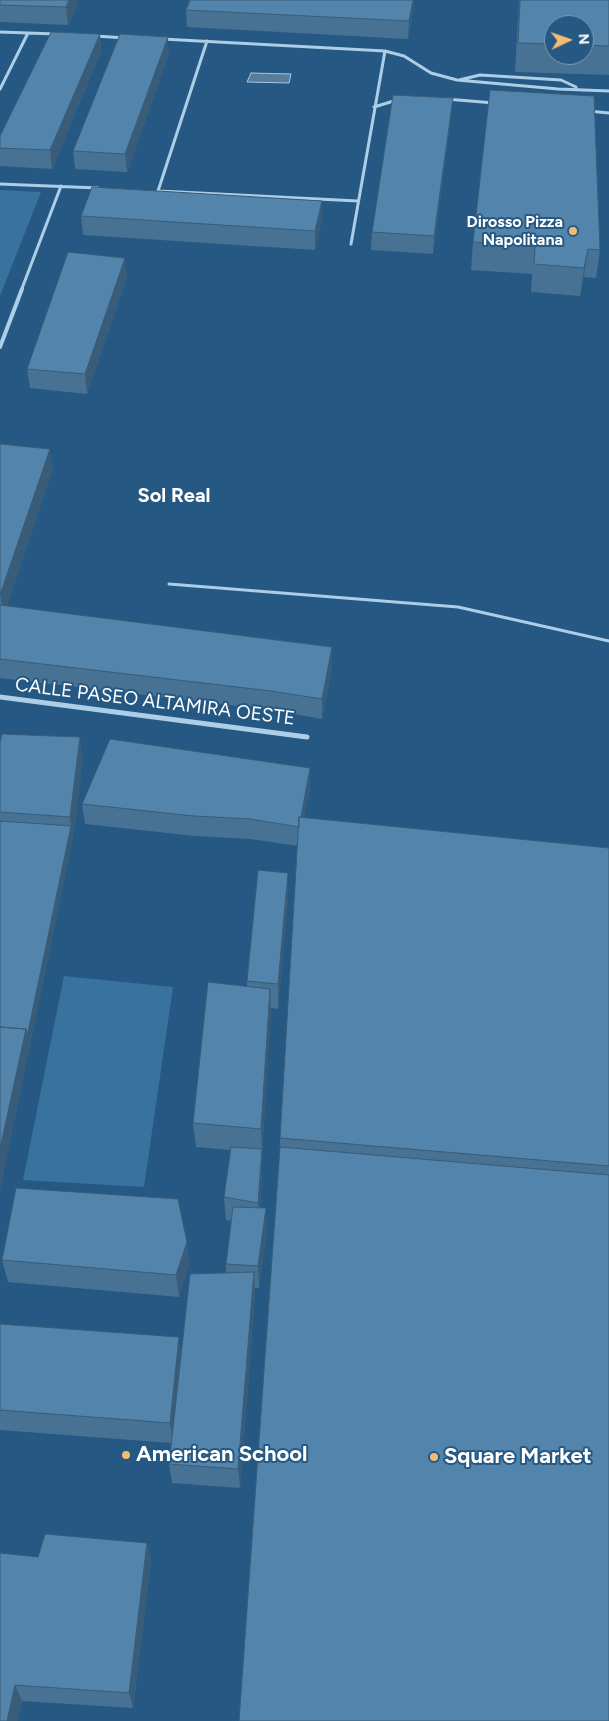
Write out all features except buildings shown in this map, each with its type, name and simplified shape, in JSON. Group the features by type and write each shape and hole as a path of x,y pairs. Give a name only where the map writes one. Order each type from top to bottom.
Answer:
{"street":[{"path":"0,32 58,34"},
{"path":"0,89 28,33"},
{"path":"88,36 128,38"},
{"path":"157,39 385,51 404,56 431,73 457,80 558,90 609,91"},
{"path":"158,191 207,42"},
{"path":"351,244 385,51"},
{"path":"457,80 480,75 560,80 579,89"},
{"path":"558,90 560,80"},
{"path":"444,99 502,104"},
{"path":"374,107 402,100"},
{"path":"582,111 609,113"},
{"path":"0,184 100,188"},
{"path":"0,347 61,186"},
{"path":"148,190 358,201"},
{"name":"CALLE PASEO ALTAMIRA OESTE","path":"0,697 307,737"}],"lane":[{"path":"169,584 458,607 609,641"}],"shaded area":[{"path":"251,73 291,74 289,83 247,82"},
{"path":"0,190 41,192 0,296"},
{"path":"64,976 173,987 144,1187 23,1180"}],"place":[{"name":"Dirosso Pizza Napolitana","path":"573,231"},
{"name":"American School","path":"126,1455"},
{"name":"Square Market","path":"434,1457"}],"district":[{"name":"Sol Real","path":"174,496"}]}
